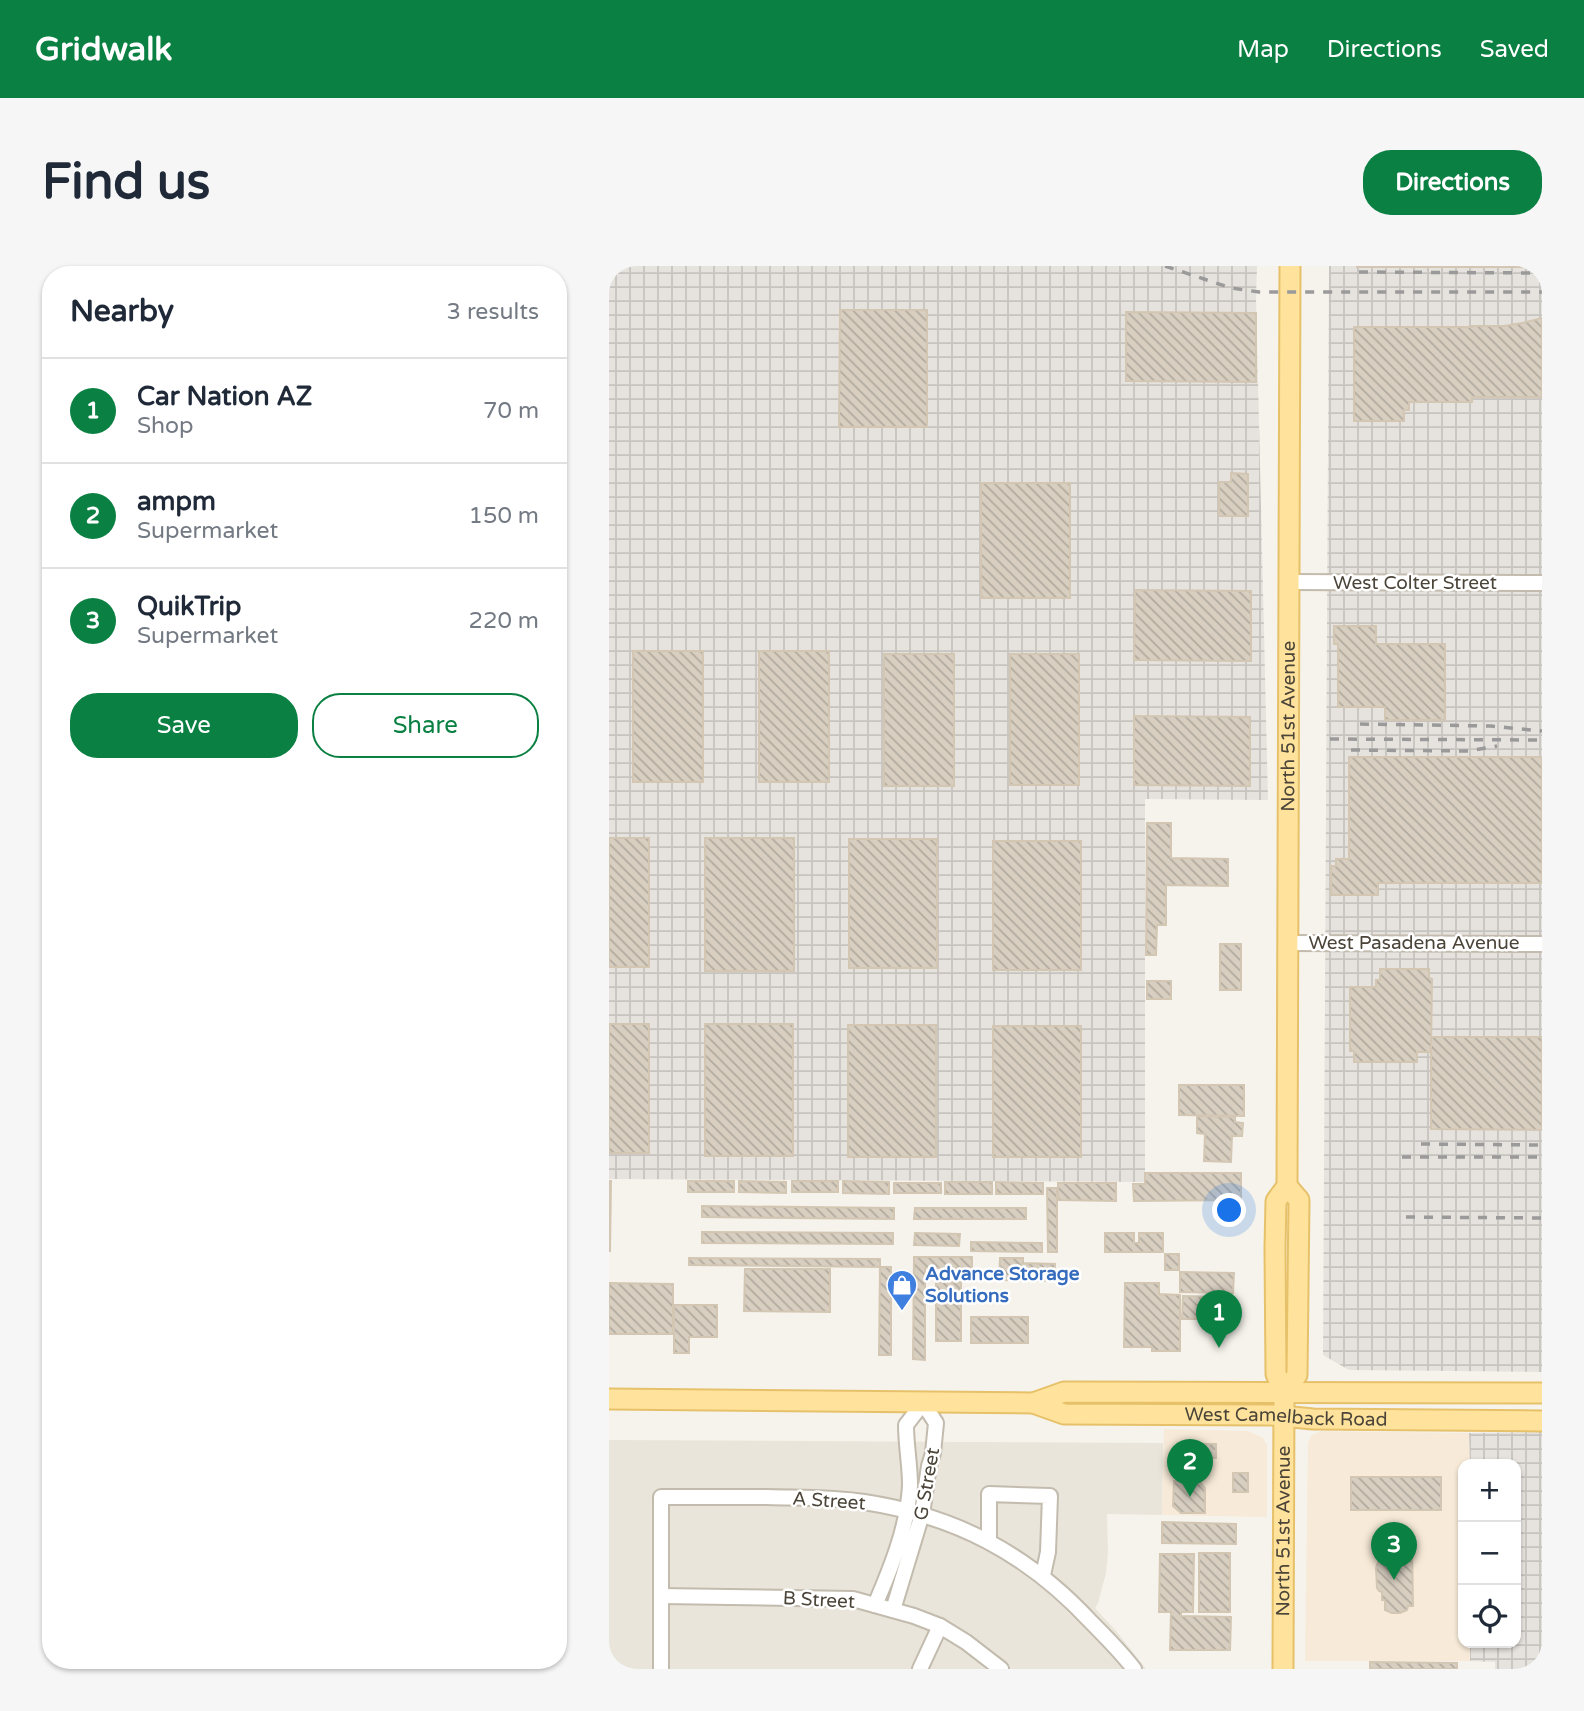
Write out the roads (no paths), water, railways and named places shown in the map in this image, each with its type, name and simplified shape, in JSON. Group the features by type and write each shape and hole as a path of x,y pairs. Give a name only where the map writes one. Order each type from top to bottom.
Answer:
{"main road":[{"name":"North 51st Avenue","path":"1283,1669 1284,1393 1276,1374 1275,1248 1276,1201 1287,1186 1290,266"},
{"name":"West Camelback Road","path":"1033,1403 1064,1392 1542,1393"},
{"name":"West Camelback Road","path":"609,1399 1033,1403 1065,1414 1284,1415 1313,1419 1542,1421"},
{"path":"1269,1669 1283,1635"}],"street":[{"name":"West Colter Street","path":"1288,582 1542,583"},
{"name":"West Pasadena Avenue","path":"1287,943 1542,944"},
{"name":"G Street","path":"875,1605 906,1511 910,1486 906,1425 923,1403 936,1423 933,1453 922,1514 893,1610"},
{"path":"989,1542 989,1494 1050,1496 1048,1552 1043,1576"},
{"name":"A Street","path":"661,1596 661,1497 832,1499 865,1502 948,1522 1016,1557 1068,1597 1134,1669"},
{"name":"B Street","path":"661,1596 853,1599 940,1626 1001,1669"},
{"path":"661,1596 661,1669"},
{"path":"920,1669 940,1626"}],"railway":[{"path":"1165,266 1231,288 1259,292 1542,292"},
{"path":"1359,272 1542,273"},
{"path":"1360,724 1491,726 1542,731"},
{"path":"1330,739 1542,740"},
{"path":"1351,750 1468,751 1497,746"},
{"path":"1421,1144 1542,1145"},
{"path":"1402,1157 1542,1157"},
{"path":"1406,1217 1542,1218"}],"place":[{"name":"Advance Storage Solutions","path":"902,1312"},
{"name":"Car Nation AZ","path":"1219,1348"},
{"name":"ampm","path":"1190,1497"},
{"name":"QuikTrip","path":"1394,1580"}]}
